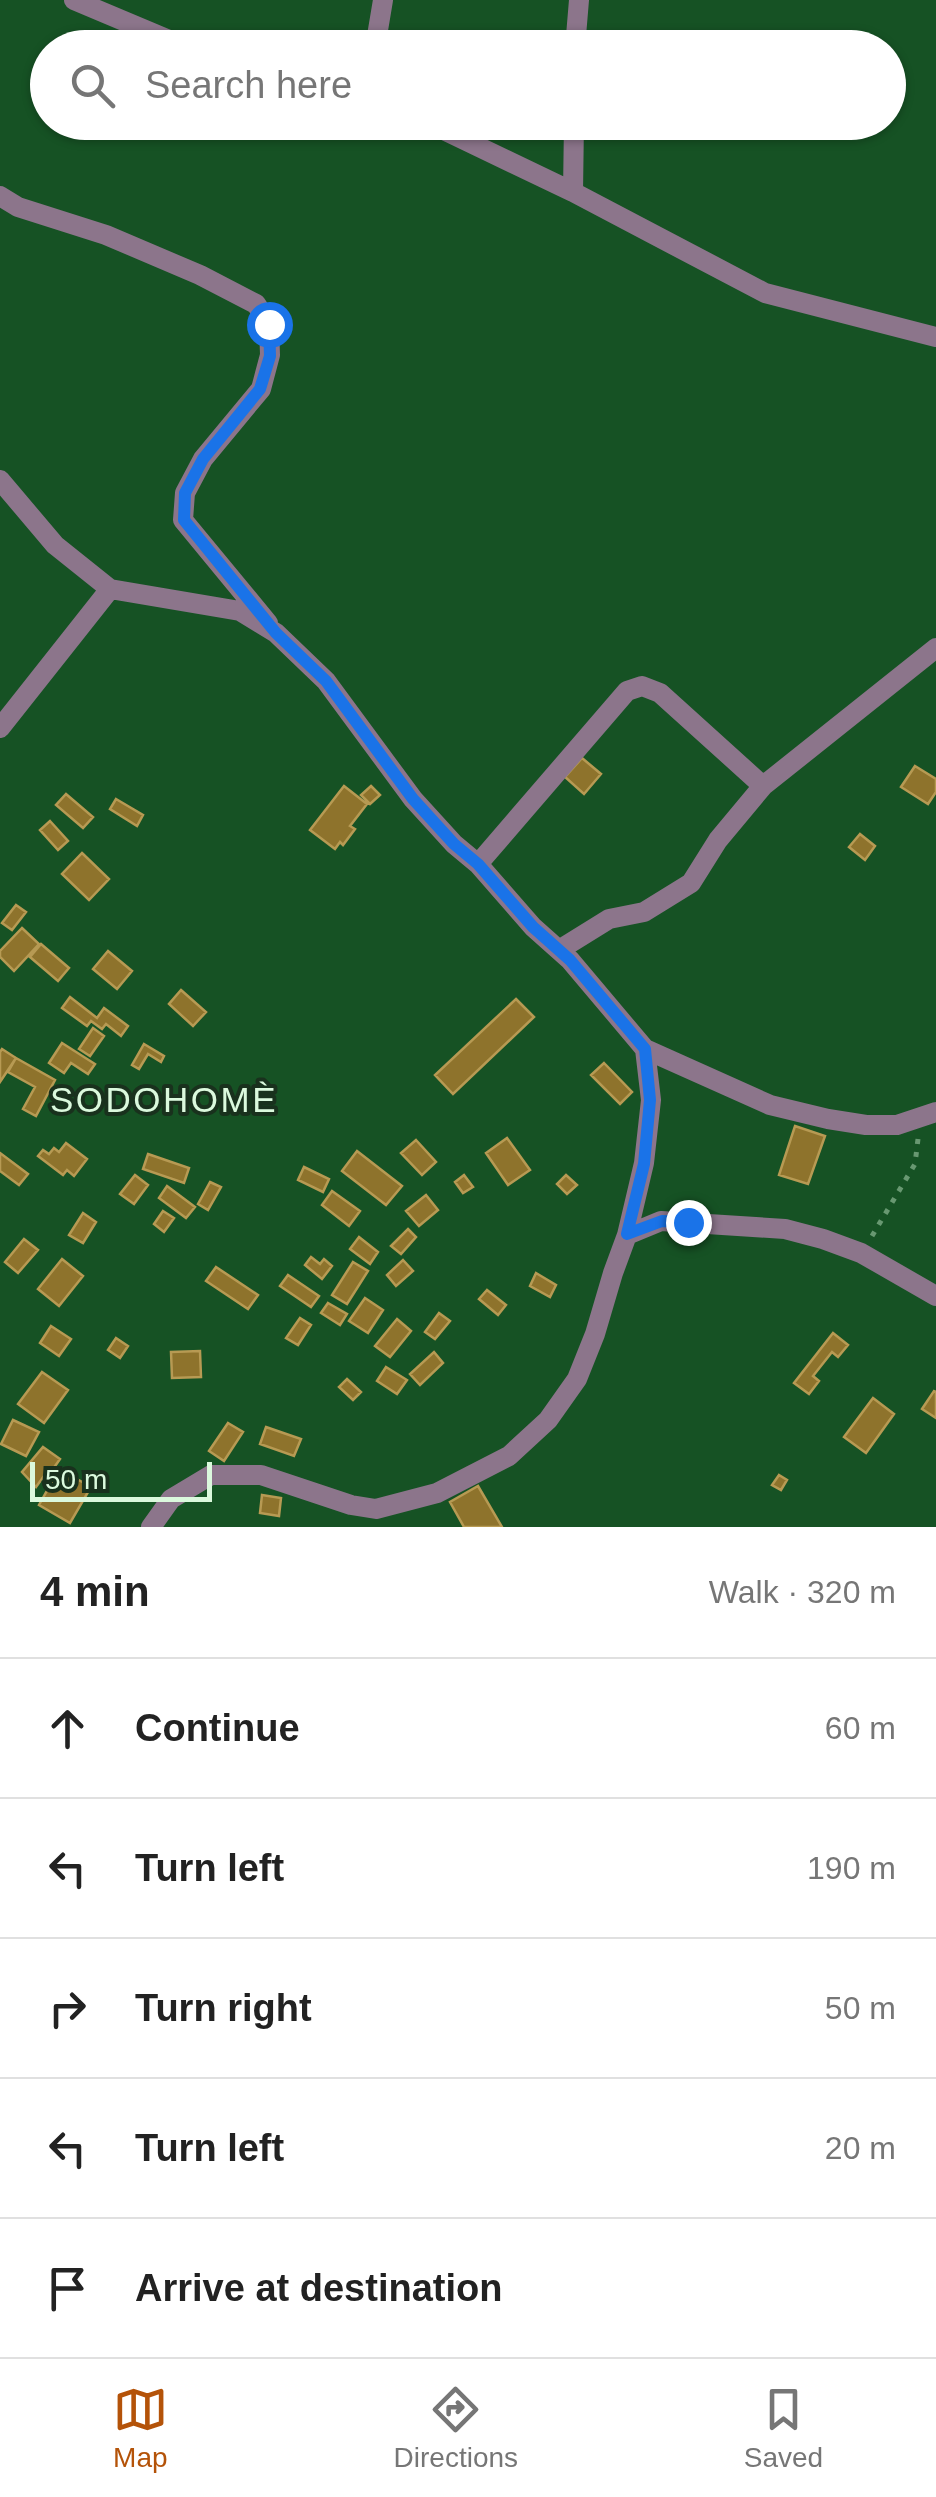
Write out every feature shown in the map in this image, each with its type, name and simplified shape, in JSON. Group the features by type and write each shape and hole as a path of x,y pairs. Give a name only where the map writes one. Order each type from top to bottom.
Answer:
{"street":[{"path":"74,0 144,30"},
{"path":"378,30 383,0"},
{"path":"576,30 579,0"},
{"path":"465,140 765,293 936,337"},
{"path":"573,192 574,140"},
{"path":"0,196 18,207 106,234 200,274 256,304 269,324 270,356 260,389 203,459 185,493 184,520 276,633 326,681 413,799 533,927 570,960 645,1049 770,1105 828,1119 866,1126 897,1126 933,1113"},
{"path":"0,480 56,544 110,590 240,611 276,633"},
{"path":"0,728 110,590"},
{"path":"559,950 610,919 644,912 690,883 718,840 763,786 936,648"},
{"path":"478,864 627,691 642,686 660,693 763,786"},
{"path":"151,1527 171,1498 211,1475 261,1475 350,1505 375,1518 509,1456 548,1420 577,1379 627,1234 644,1164 649,1116 645,1049"},
{"path":"627,1234 662,1221 786,1229 861,1253 936,1296"}],"path":[{"path":"861,1253 914,1164 921,1128 933,1113"}],"building":[{"path":"582,758 601,774 584,794 565,777"},
{"path":"915,766 936,779 936,792 928,804 901,787"},
{"path":"344,786 367,804 350,826 355,829 335,849 310,830"},
{"path":"371,786 380,795 370,804 361,795"},
{"path":"66,794 93,817 83,828 56,805"},
{"path":"116,799 143,815 137,826 110,809"},
{"path":"50,821 68,841 58,850 40,830"},
{"path":"860,834 875,846 865,860 849,847"},
{"path":"82,853 109,879 89,900 62,874"},
{"path":"16,905 26,912 12,930 2,923"},
{"path":"22,928 39,944 14,971 0,957 0,951"},
{"path":"41,944 69,968 58,981 30,957"},
{"path":"108,951 132,971 117,989 93,969"},
{"path":"181,990 206,1012 193,1026 169,1004"},
{"path":"70,997 97,1018 104,1008 128,1026 121,1036 106,1024 102,1029 91,1021 87,1026 62,1008"},
{"path":"516,999 534,1017 453,1094 435,1075"},
{"path":"93,1028 104,1036 90,1056 79,1049"},
{"path":"62,1043 95,1064 88,1074 71,1063 64,1073 49,1063"},
{"path":"144,1044 164,1056 161,1062 148,1054 139,1069 132,1065"},
{"path":"2,1049 16,1058 0,1082 0,1052"},
{"path":"16,1058 55,1080 36,1116 23,1109 35,1087 8,1072"},
{"path":"604,1063 632,1092 620,1104 591,1075"},
{"path":"795,1126 825,1136 808,1184 779,1175"},
{"path":"507,1138 530,1170 508,1185 486,1153"},
{"path":"416,1140 436,1162 422,1175 401,1153"},
{"path":"66,1143 87,1159 74,1176 67,1170 63,1175 38,1156 43,1150 49,1154 54,1148 59,1152"},
{"path":"357,1151 402,1186 386,1205 342,1171"},
{"path":"0,1153 28,1174 19,1185 0,1171"},
{"path":"148,1154 189,1168 184,1183 143,1169"},
{"path":"304,1167 329,1179 323,1192 298,1180"},
{"path":"135,1175 148,1185 134,1204 120,1194"},
{"path":"464,1175 473,1187 463,1193 455,1182"},
{"path":"566,1175 577,1185 567,1194 557,1184"},
{"path":"210,1182 221,1187 208,1210 198,1204"},
{"path":"167,1186 195,1207 186,1218 159,1198"},
{"path":"332,1191 360,1211 349,1226 322,1205"},
{"path":"426,1195 438,1210 419,1226 406,1211"},
{"path":"163,1211 174,1218 164,1232 154,1224"},
{"path":"83,1213 96,1222 83,1243 69,1235"},
{"path":"408,1229 416,1237 401,1254 391,1246"},
{"path":"359,1237 378,1252 370,1264 350,1249"},
{"path":"24,1239 38,1250 18,1273 5,1262"},
{"path":"311,1257 320,1264 324,1259 332,1266 322,1279 305,1265"},
{"path":"62,1259 83,1276 59,1306 38,1289"},
{"path":"403,1260 413,1271 396,1286 387,1275"},
{"path":"353,1262 368,1271 347,1304 332,1295"},
{"path":"216,1267 258,1295 248,1309 206,1281"},
{"path":"536,1273 556,1285 550,1297 530,1286"},
{"path":"288,1275 319,1296 311,1307 280,1286"},
{"path":"487,1290 506,1305 498,1315 479,1299"},
{"path":"365,1298 383,1310 368,1333 349,1321"},
{"path":"328,1303 347,1314 340,1325 321,1313"},
{"path":"439,1313 450,1321 435,1339 425,1332"},
{"path":"300,1318 311,1325 298,1345 286,1338"},
{"path":"397,1319 411,1331 390,1357 375,1346"},
{"path":"51,1326 71,1339 59,1356 40,1343"},
{"path":"833,1333 848,1345 838,1357 832,1352 813,1376 819,1381 809,1394 794,1383"},
{"path":"116,1338 128,1346 120,1358 108,1350"},
{"path":"200,1351 201,1377 172,1378 171,1352"},
{"path":"434,1352 443,1363 420,1385 410,1374"},
{"path":"386,1367 407,1380 397,1394 377,1381"},
{"path":"42,1372 68,1390 44,1423 18,1404"},
{"path":"347,1379 361,1392 353,1400 339,1387"},
{"path":"936,1392 936,1418 922,1409"},
{"path":"873,1398 894,1414 866,1453 844,1437"},
{"path":"13,1420 39,1432 26,1456 1,1444"},
{"path":"228,1423 243,1432 224,1461 209,1451"},
{"path":"266,1427 301,1439 294,1456 260,1444"},
{"path":"43,1447 60,1459 36,1487 22,1472"},
{"path":"59,1469 91,1487 70,1523 39,1505"},
{"path":"779,1475 787,1480 781,1490 772,1485"},
{"path":"478,1486 502,1527 464,1527 450,1502"},
{"path":"262,1495 281,1498 279,1516 260,1513"}],"district":[{"name":"SODOHOMÈ","path":"164,1099"}],"route":[{"path":"269,324 270,356 260,389 203,459 185,493 184,520 276,633 326,681 413,799 533,927 570,960 645,1049 650,1100 644,1164 627,1234 662,1221 688,1222"}]}
